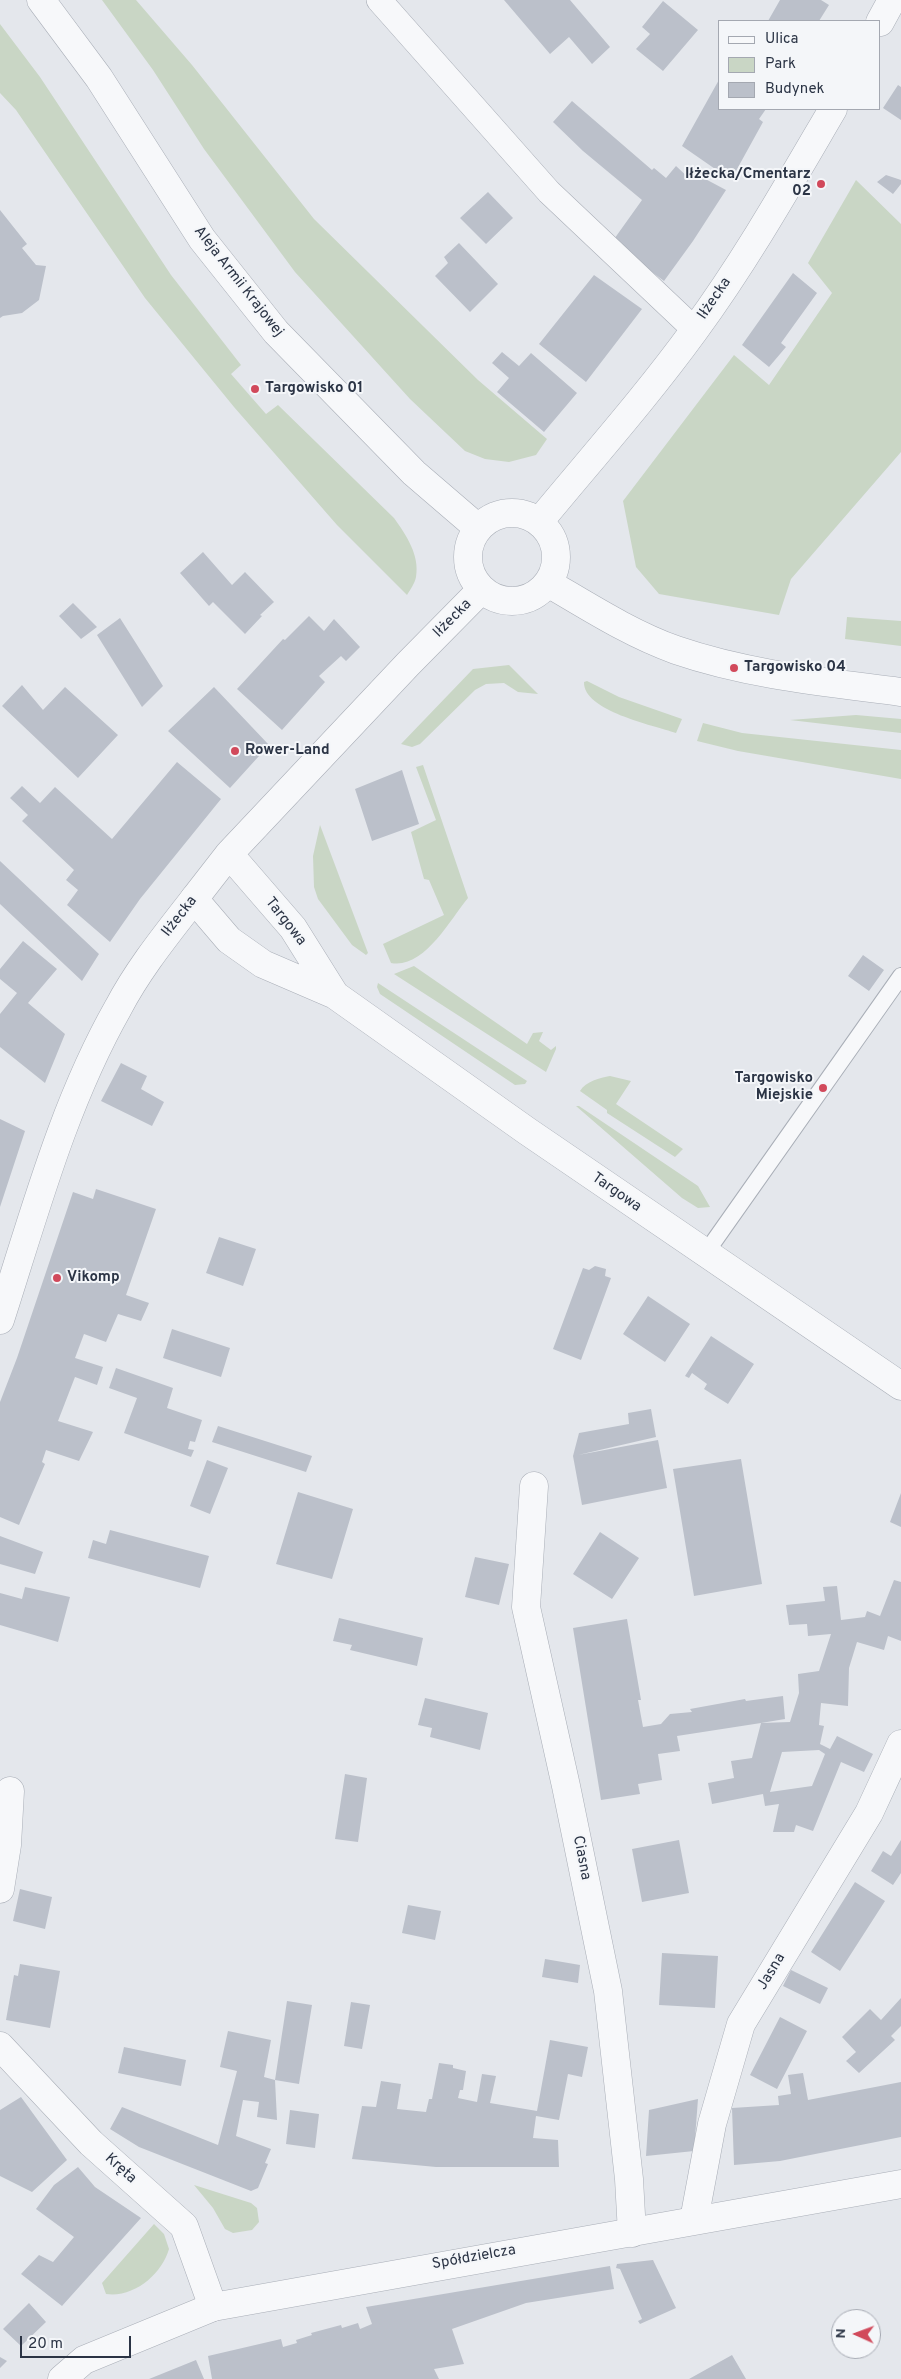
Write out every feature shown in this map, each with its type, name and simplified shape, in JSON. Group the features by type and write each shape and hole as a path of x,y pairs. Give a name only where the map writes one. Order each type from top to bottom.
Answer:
{"street":[{"name":"Aleja Armii Krajowej","path":"41,0 98,78 202,239 276,332 414,473 478,528"},
{"path":"378,0 548,192 695,330"},
{"path":"881,20 892,0"},
{"name":"Iłżecka","path":"539,522 632,410 695,330 762,230 832,110"},
{"path":"502,514 521,514 539,522 551,537 556,556 552,576 548,583 540,591 522,600 500,600 482,590 472,576 467,557 472,538 478,528 484,522 502,514"},
{"path":"548,583 644,637 734,668 901,692"},
{"name":"Iłżecka","path":"0,1320 56,1147 82,1080 117,1008 150,954 228,854 408,664 482,590"},
{"name":"Targowa","path":"228,854 293,928 335,995"},
{"name":"Targowa","path":"194,899 229,940 263,964 335,995 705,1254 901,1386"},
{"name":"Ciasna","path":"534,1486 526,1608 566,1786 608,1991 629,2179 632,2233"},
{"name":"Jasna","path":"694,2220 712,2124 741,2024 869,1813 901,1744"},
{"path":"0,1889 7,1845 10,1791"},
{"name":"Kręta","path":"0,2046 91,2143 184,2226 213,2307"},
{"name":"Spółdzielcza","path":"62,2379 84,2360 213,2307 540,2246 632,2233 694,2220 901,2184"}],"lane":[{"path":"705,1254 901,976"}],"green space":[{"path":"102,0 136,0 192,65 314,219 478,380 547,439 536,455 509,462 485,459 465,451 410,399 295,272 204,149 153,70"},
{"path":"0,24 40,77 171,275 241,365 231,374 266,414 278,405 394,518 407,538 416,561 415,579 407,595 337,525 234,407 145,298 16,110 0,93"},
{"path":"856,180 901,224 901,452 791,579 779,615 659,594 636,567 623,501 734,355 769,385 832,293 808,263"},
{"path":"847,617 901,621 901,646 845,639"},
{"path":"509,665 538,694 518,692 504,683 486,684 475,690 420,744 412,747 401,744 473,669"},
{"path":"587,681 619,697 682,719 676,733 607,709 595,701 587,692 584,682"},
{"path":"856,715 901,719 901,733 790,720"},
{"path":"703,723 742,733 901,750 901,779 738,751 697,741"},
{"path":"423,765 468,898 444,930 425,951 414,959 403,963 391,963 383,944 444,915 429,880 424,879 411,832 436,820 416,767"},
{"path":"320,825 368,953 366,955 352,945 318,899 314,887 313,856"},
{"path":"414,966 527,1044 533,1033 543,1032 539,1041 551,1050 556,1046 546,1072 394,974"},
{"path":"378,983 527,1081 525,1084 515,1085 380,994 377,987"},
{"path":"610,1076 631,1081 616,1104 683,1149 675,1157 607,1113 607,1110 580,1091 589,1082"},
{"path":"576,1106 579,1106 698,1186 710,1207 698,1208 682,1198"},
{"path":"194,2185 251,2203 257,2208 259,2222 252,2230 233,2233 225,2229 213,2208"},
{"path":"154,2224 164,2234 169,2249 160,2267 136,2288 127,2292 106,2294 102,2283"}],"building":[{"path":"504,0 570,0 610,47 592,64 569,37 550,54"},
{"path":"780,0 821,0 829,5 820,20 769,20"},
{"path":"663,1 698,30 663,71 636,49 650,34 642,27"},
{"path":"718,82 718,110 765,110 759,119 763,122 731,180 682,146"},
{"path":"898,85 901,87 901,120 883,108"},
{"path":"572,101 652,170 654,168 666,178 676,166 691,180 696,174 726,190 664,281 612,242 642,200 583,151 553,122"},
{"path":"886,175 901,180 901,184 893,194 877,182"},
{"path":"488,192 513,218 486,244 460,218"},
{"path":"0,210 27,244 22,248 36,265 46,266 39,300 22,313 0,318"},
{"path":"459,243 498,284 470,312 435,276 448,263 444,257"},
{"path":"793,273 817,293 781,343 786,347 769,367 742,345"},
{"path":"594,275 642,309 586,382 539,344"},
{"path":"502,352 519,366 531,353 577,393 544,432 497,392 509,378 492,363"},
{"path":"203,552 232,585 245,572 274,602 260,615 262,616 245,634 213,602 209,606 180,573"},
{"path":"73,603 97,627 81,639 59,616"},
{"path":"309,616 324,631 334,619 360,647 346,661 341,656 319,676 325,682 282,730 237,689 283,639 285,640"},
{"path":"120,618 163,686 142,707 97,635"},
{"path":"22,685 43,710 65,687 118,735 78,778 2,706"},
{"path":"214,687 269,745 230,788 168,731"},
{"path":"177,762 221,799 140,899 110,942 67,905 78,890 66,880 74,870 22,821 28,815 10,798 22,786 40,803 55,787 112,839"},
{"path":"402,770 419,824 372,841 355,789"},
{"path":"0,861 99,954 82,981 0,904"},
{"path":"23,941 57,969 28,1003 65,1034 45,1083 0,1047 0,1014 17,993 0,979 0,969"},
{"path":"863,955 884,970 869,991 848,976"},
{"path":"121,1063 147,1076 141,1089 164,1102 152,1126 101,1101"},
{"path":"0,1119 25,1131 0,1207"},
{"path":"96,1189 156,1209 126,1295 149,1303 141,1321 118,1314 106,1342 84,1334 75,1358 103,1367 97,1385 75,1377 58,1421 93,1432 79,1461 46,1450 42,1462 45,1464 19,1525 0,1517 0,1402 17,1358 73,1192 93,1199"},
{"path":"219,1237 256,1249 243,1286 206,1273"},
{"path":"595,1266 606,1269 605,1276 611,1278 581,1360 553,1349 583,1268 589,1270"},
{"path":"648,1296 690,1324 665,1362 623,1334"},
{"path":"172,1329 230,1348 221,1377 163,1358"},
{"path":"711,1336 754,1364 728,1404 704,1389 707,1384 692,1373 689,1378 685,1376"},
{"path":"116,1368 173,1388 167,1408 202,1420 195,1442 190,1441 188,1449 194,1450 191,1457 124,1433 137,1398 109,1388"},
{"path":"651,1409 656,1437 578,1455 658,1440 667,1488 582,1505 573,1456 579,1433 629,1424 628,1413"},
{"path":"218,1426 312,1456 306,1472 212,1442"},
{"path":"741,1459 762,1584 694,1596 673,1469"},
{"path":"207,1460 228,1468 210,1514 190,1506"},
{"path":"298,1492 353,1509 332,1579 276,1564"},
{"path":"901,1493 901,1527 890,1522"},
{"path":"110,1530 209,1556 200,1588 88,1558 93,1540 106,1544"},
{"path":"600,1532 639,1558 612,1599 573,1574"},
{"path":"0,1536 43,1552 35,1574 0,1564"},
{"path":"475,1557 509,1564 499,1605 465,1597"},
{"path":"894,1580 901,1582 901,1641 888,1636 884,1650 857,1642 849,1668 848,1706 821,1703 819,1725 824,1726 820,1744 830,1749 837,1736 873,1754 864,1772 841,1762 813,1831 796,1825 794,1832 773,1832 779,1804 765,1806 763,1794 712,1804 708,1783 734,1778 731,1761 752,1758 761,1723 790,1722 799,1693 798,1674 819,1671 831,1634 808,1636 807,1624 789,1625 786,1605 825,1601 823,1587 837,1586 841,1620 865,1617 867,1611 880,1616","holes":["819,1750 825,1754 812,1786 770,1792 782,1752"]},
{"path":"25,1587 70,1597 58,1642 0,1625 0,1593 22,1599"},
{"path":"339,1618 423,1638 417,1666 350,1650 352,1645 333,1641"},
{"path":"627,1619 641,1700 638,1700 643,1727 661,1724 670,1714 692,1712 690,1709 745,1699 746,1701 783,1696 785,1719 677,1736 680,1751 658,1754 662,1780 638,1784 640,1794 601,1800 573,1628"},
{"path":"425,1698 488,1713 480,1750 430,1737 432,1728 418,1725"},
{"path":"345,1774 367,1778 358,1842 335,1839"},
{"path":"679,1840 689,1893 642,1902 632,1849"},
{"path":"901,1840 901,1873 893,1885 871,1871 883,1851 891,1856"},
{"path":"855,1882 885,1901 840,1971 811,1952"},
{"path":"20,1889 52,1897 45,1929 13,1921"},
{"path":"408,1905 441,1911 435,1940 402,1933"},
{"path":"662,1953 718,1956 715,2008 659,2005"},
{"path":"545,1959 580,1965 578,1983 542,1977"},
{"path":"20,1964 60,1971 50,2028 6,2020 14,1975 18,1976"},
{"path":"791,1970 828,1988 820,2004 783,1986"},
{"path":"901,1998 901,2026 891,2036 895,2040 859,2073 846,2061 856,2052 842,2037 870,2009 881,2020"},
{"path":"287,2001 312,2005 299,2084 275,2080"},
{"path":"351,2002 370,2005 362,2049 344,2046"},
{"path":"780,2017 807,2031 777,2089 750,2075"},
{"path":"228,2031 271,2040 264,2077 275,2080 277,2120 257,2117 259,2102 243,2100 236,2136 271,2149 265,2163 268,2164 258,2188 251,2191 139,2147 110,2129 122,2107 218,2145 237,2071 220,2067"},
{"path":"550,2040 588,2047 582,2077 568,2074 559,2120 536,2116 533,2138 558,2140 559,2167 436,2167 352,2159 362,2106 376,2107 381,2081 401,2084 397,2109 426,2112 429,2099 432,2099 439,2063 453,2065 453,2068 466,2071 463,2090 460,2090 458,2098 477,2102 482,2074 496,2076 490,2103 537,2111"},
{"path":"124,2047 186,2060 181,2086 118,2073"},
{"path":"803,2073 808,2100 901,2082 901,2137 780,2161 734,2165 732,2108 779,2105 778,2096 791,2094 788,2075"},
{"path":"21,2097 67,2160 32,2192 0,2176 0,2110"},
{"path":"698,2099 694,2151 646,2156 649,2110"},
{"path":"290,2110 319,2114 315,2148 286,2144"},
{"path":"78,2167 95,2187 141,2218 62,2306 21,2274 39,2255 53,2262 74,2237 36,2209 54,2185"},
{"path":"653,2260 676,2308 640,2324 638,2321 642,2319 620,2269 616,2268 617,2264"},
{"path":"610,2266 614,2289 526,2303 452,2329 464,2364 434,2369 439,2379 212,2379 208,2356 281,2339 283,2347 297,2343 296,2340 312,2335 311,2333 341,2325 342,2328 358,2323 360,2329 372,2324 366,2307"},
{"path":"29,2303 46,2322 21,2346 3,2329"},
{"path":"732,2355 746,2379 689,2379"},
{"path":"0,2357 7,2361 0,2368"},
{"path":"196,2360 204,2379 149,2379"}],"place":[{"name":"Iłżecka/Cmentarz 02","path":"821,184"},
{"name":"Targowisko 01","path":"255,389"},
{"name":"Targowisko 04","path":"734,668"},
{"name":"Rower-Land","path":"235,751"},
{"name":"Targowisko Miejskie","path":"823,1088"},
{"name":"Vikomp","path":"57,1278"}]}
